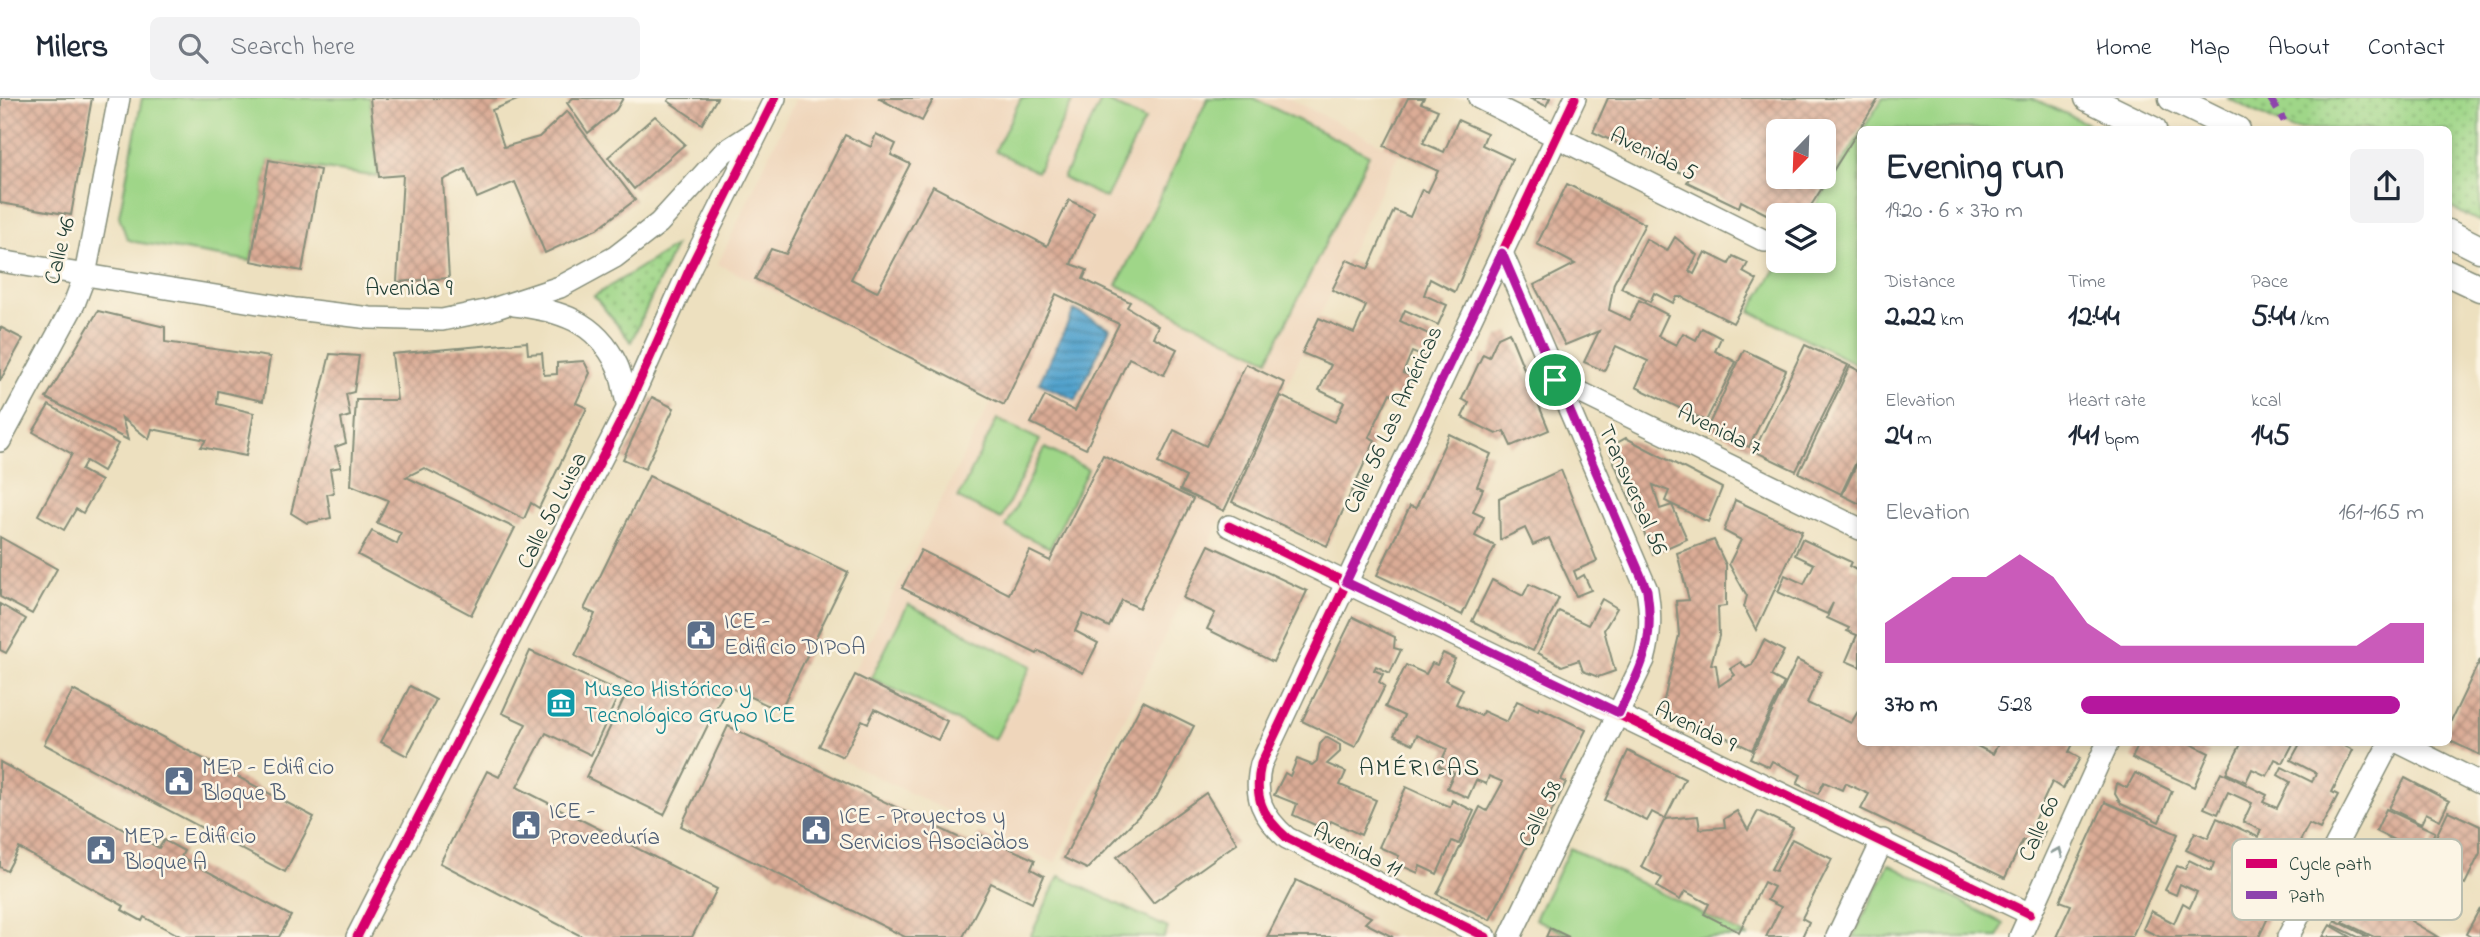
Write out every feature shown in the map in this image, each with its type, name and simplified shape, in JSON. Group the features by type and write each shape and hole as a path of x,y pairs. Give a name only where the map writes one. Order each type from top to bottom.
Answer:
{"main road":[{"path":"2088,98 2145,126"},
{"path":"2172,98 2229,126"},
{"path":"2452,235 2480,249"},
{"path":"2452,275 2480,288"}],"street":[{"name":"Calle 46","path":"0,441 74,304 86,275 120,98"},
{"name":"Calle 50 Luisa","path":"357,937 628,407 697,254 775,98"},
{"name":"Avenida 5","path":"1479,98 1765,241"},
{"name":"Calle 56 Las Américas","path":"1261,764 1575,98"},
{"name":"Avenida 9","path":"0,261 370,318 442,320 507,305 560,287 615,257 659,223 724,152 760,128"},
{"name":"Transversal 56","path":"1502,253 1647,590 1650,638 1644,660 1619,713"},
{"path":"507,305 560,312 584,325 617,365 628,407"},
{"name":"Avenida 7","path":"1555,380 1857,528"},
{"name":"Avenida 9","path":"1229,526 1883,840 2030,914"},
{"name":"Calle 58","path":"1510,937 1619,713"},
{"name":"Calle 60","path":"2020,937 2106,746"},
{"path":"2339,839 2388,746"},
{"path":"2406,746 2480,783"},
{"name":"Avenida 11","path":"1261,764 1256,783 1258,802 1268,821 1287,838 1486,937"},
{"path":"1837,937 1883,840"},
{"path":"2288,937 2297,920"}],"shaded area":[{"path":"796,98 1288,98 1399,153 1055,863 815,747 992,400 718,264"}],"green space":[{"path":"142,98 370,98 379,177 269,161 251,261 135,242 127,239 119,216"},
{"path":"1021,98 1074,98 1037,172 995,151"},
{"path":"1208,98 1253,98 1369,155 1268,360 1117,285"},
{"path":"1883,98 2032,98 2093,126 1865,126"},
{"path":"2227,98 2480,98 2480,222 2452,208 2452,126 2285,126"},
{"path":"1102,99 1145,120 1106,198 1063,178"},
{"path":"1857,139 1857,364 1750,311 1774,273 1836,273 1836,203 1817,203 1826,189 1836,189 1836,173"},
{"path":"675,246 631,342 594,296"},
{"path":"997,419 1040,440 1001,519 958,498"},
{"path":"1045,448 1088,469 1050,548 1006,527"},
{"path":"908,604 1031,666 995,740 871,678"},
{"path":"1570,848 1749,937 1573,937 1535,919"},
{"path":"1889,864 2004,924 1998,937 1853,937"},
{"path":"1059,876 1168,928 1164,937 1030,937"}],"water":[{"path":"1074,310 1110,328 1076,400 1039,383"}],"building":[{"path":"1,98 92,98 71,215 0,203"},
{"path":"370,98 522,98 492,110 504,147 539,137 567,111 635,200 597,229 545,253 515,182 477,198 465,169 443,180 449,278 397,282 403,175 379,177"},
{"path":"573,98 623,98 616,110 588,133 567,103"},
{"path":"670,98 717,98 702,124 668,101"},
{"path":"878,98 934,98 922,121"},
{"path":"1408,98 1424,98 1421,103 1438,110 1423,143 1444,152 1458,120 1487,133 1482,145 1512,159 1455,292 1430,279 1424,295 1447,305 1438,325 1405,310 1400,321 1433,336 1424,357 1412,352 1403,373 1413,377 1403,399 1390,393 1369,437 1375,440 1327,546 1232,502 1281,396 1335,422 1344,402 1319,390 1331,365 1302,353 1319,318 1354,333 1366,306 1332,290 1347,260 1368,269 1394,210 1410,217 1422,189 1428,192 1438,171 1384,146"},
{"path":"1529,98 1550,98 1546,106"},
{"path":"1608,98 1879,98 1861,126 1857,126 1857,133 1836,166 1836,119 1766,119 1766,189 1821,189 1813,203 1766,203 1766,214 1741,201 1739,207 1687,182 1690,177 1593,132"},
{"path":"655,116 685,144 634,189 608,157"},
{"path":"876,134 896,144 891,155 910,164 851,279 877,292 933,186 1047,246 1069,200 1094,212 1071,264 1087,270 1083,279 1130,302 1127,307 1158,326 1153,337 1177,349 1164,375 1129,358 1086,449 1031,423 1045,396 1075,411 1119,324 1056,294 1004,405 755,279 771,249 786,254 845,135 871,147"},
{"path":"269,160 320,170 302,271 251,261"},
{"path":"1567,184 1645,224 1614,283 1609,310 1630,320 1639,300 1668,315 1658,336 1676,345 1683,333 1696,340 1702,328 1721,338 1715,351 1736,362 1706,421 1636,387 1648,361 1616,346 1604,371 1584,362 1599,331 1565,345 1534,285 1575,264 1537,244"},
{"path":"1675,237 1697,255 1689,271 1694,274 1705,252 1729,264 1733,256 1748,263 1743,272 1757,280 1733,323 1682,297 1677,297 1673,303 1654,293 1650,302 1621,288 1646,239 1667,251"},
{"path":"98,311 165,327 165,342 270,357 263,401 218,391 217,404 254,413 246,456 201,447 206,440 152,429 149,439 122,418 128,440 46,398"},
{"path":"0,327 23,339 0,381"},
{"path":"1509,332 1549,430 1511,446 1504,431 1496,434 1462,417 1469,403 1462,399 1483,354 1489,357 1498,337"},
{"path":"527,342 528,354 542,353 544,375 557,374 557,363 584,361 590,373 576,403 587,408 539,508 531,503 524,519 424,468 406,477 515,528 471,615 358,555 372,531 397,544 401,533 377,523 388,500 351,485 356,400 397,400 392,354"},
{"path":"1805,345 1848,365 1796,471 1754,451"},
{"path":"1744,350 1786,370 1749,447 1707,428"},
{"path":"330,354 359,356 354,392 346,394 350,416 341,419 346,443 335,447 341,467 330,469 334,493 327,494 331,518 307,523 291,513"},
{"path":"1246,364 1285,383 1224,511 1180,490 1186,477 1158,463 1174,430 1206,446"},
{"path":"1850,366 1857,370 1857,460 1841,494 1799,473"},
{"path":"652,397 674,408 645,469 623,459"},
{"path":"49,405 118,444 103,471 86,461 81,470 101,481 83,513 76,509 64,530 38,515 72,454 33,432"},
{"path":"1449,434 1491,454 1477,486 1483,489 1473,512 1484,517 1475,536 1495,546 1462,615 1377,575 1410,506 1416,508"},
{"path":"1626,438 1722,488 1708,522 1665,501 1669,491 1653,485 1660,509 1672,505 1687,539 1653,554 1608,448"},
{"path":"1103,455 1193,499 1139,608 1122,600 1109,627 1083,614 1075,631 1098,643 1083,673 1039,651 1037,654 902,588 921,550 1009,594 1030,551 1050,561"},
{"path":"1857,463 1857,502 1842,495"},
{"path":"1561,470 1597,561 1574,571 1577,579 1584,575 1591,590 1576,596 1549,538 1533,545 1525,528 1500,540 1499,498"},
{"name":"ICE - Edificio DIPOA","path":"649,476 848,572 780,711 727,686 664,815 586,777 631,684 575,656 595,614 584,609"},
{"path":"1735,500 1802,531 1756,630 1744,607 1747,596 1729,564 1741,540 1724,531"},
{"path":"0,537 57,569 32,614 0,597"},
{"path":"1802,539 1851,562 1849,566 1857,570 1857,635 1847,631 1849,628 1827,618 1833,603 1827,614 1778,592 1785,575 1804,584 1814,564 1795,555"},
{"path":"1714,540 1726,565 1726,606 1718,607 1719,636 1711,664 1716,665 1719,686 1735,675 1730,669 1741,662 1746,668 1752,665 1764,640 1784,651 1771,676 1784,683 1752,750 1719,734 1716,738 1661,713 1679,635 1676,601 1689,600 1677,553"},
{"path":"1209,545 1307,591 1273,662 1207,629 1215,613 1183,598"},
{"path":"1492,580 1523,596 1529,584 1559,598 1533,651 1472,621"},
{"path":"1602,599 1617,608 1604,630 1615,671 1598,677 1583,671 1579,660 1562,666 1538,653 1559,611 1588,625"},
{"path":"0,604 26,619 6,653 0,650"},
{"path":"1353,617 1395,637 1394,648 1401,650 1390,673 1376,666 1374,670 1383,674 1379,682 1385,686 1355,747 1302,721"},
{"path":"1857,635 1857,666 1846,661"},
{"name":"ICE - Proveeduría","path":"530,651 620,692 591,755 546,733 517,787 717,889 692,937 583,937 440,863 487,771 499,777 526,724 502,713"},
{"path":"1443,653 1455,659 1445,680 1463,689 1456,704 1481,716 1483,711 1507,722 1517,701 1538,710 1539,707 1586,730 1561,780 1566,782 1540,836 1533,833 1490,920 1437,894 1480,807 1487,811 1503,782 1489,776 1486,784 1476,780 1468,798 1447,788 1454,773 1439,766 1447,749 1417,735 1413,744 1394,735 1404,716 1385,707 1406,665 1426,674 1432,663 1437,665"},
{"path":"1797,660 1821,672 1807,703 1851,723 1857,713 1857,746 1977,746 1993,754 1997,746 2072,746 2069,752 2080,758 2063,789 2052,782 2032,825 2045,831 2038,847 2023,840 2005,878 1861,809 1869,794 1845,783 1842,790 1824,782 1818,794 1797,784 1801,775 1772,761 1769,767 1750,758"},
{"path":"2480,660 2480,755 2452,742 2452,719"},
{"path":"855,675 947,721 938,740 875,709 868,723 862,720 843,757 819,746"},
{"path":"410,686 436,700 407,756 381,742"},
{"name":"MEP - Edificio Bloque B","path":"73,690 314,817 285,872 44,744"},
{"path":"1143,701 1194,726 1156,798 1087,869 1064,858"},
{"name":"ICE - Proyectos y Servicios Asociados","path":"728,726 974,845 979,834 1035,860 1031,869 1044,876 1032,903 991,883 963,937 905,937 681,826"},
{"path":"1326,737 1340,745 1340,752 1327,764 1346,772 1340,785 1376,800 1361,835 1331,821 1326,830 1293,815 1297,804 1274,795 1285,773 1290,776 1297,759 1312,765 1317,761 1320,744"},
{"path":"2138,746 2195,746 2209,753 2194,787 2132,758"},
{"path":"2240,746 2292,746 2283,763 2275,759 2267,776 2252,769 2246,782 2226,773"},
{"path":"2299,746 2345,746 2353,750 2332,792 2338,795 2320,829 2309,824 2301,839 2232,839 2232,920 2267,920 2259,937 2160,937 2143,929 2151,911 2174,923 2183,903 2190,907 2197,892 2180,884 2176,895 2165,890 2177,866 2185,869 2189,860 2211,871 2214,863 2186,850 2195,832 2208,838 2217,818 2258,837 2261,830 2243,822 2252,803 2228,792 2218,814 2204,808 2221,772 2267,795 2263,802 2277,808 2290,782 2278,775 2282,767 2312,782 2316,773 2291,760"},
{"path":"1628,751 1685,779 1665,819 1652,812 1647,821 1605,800"},
{"name":"MEP - Edificio Bloque A","path":"0,762 159,848 164,840 184,851 181,857 291,916 279,937 182,937 144,917 142,921 122,910 124,906 19,848 7,871 0,867"},
{"path":"2135,773 2172,791 2159,822 2121,804 2115,794 2117,783 2127,788"},
{"path":"2405,778 2449,801 2440,820 2426,813 2421,824 2389,808"},
{"path":"1406,787 1450,807 1452,800 1474,811 1459,844 1452,841 1437,874 1420,866 1418,873 1395,863 1399,856 1379,847"},
{"path":"1206,793 1237,843 1153,903 1117,857"},
{"path":"2105,802 2178,834 2132,937 2056,937 2071,905 2060,901"},
{"path":"2386,809 2435,832 2432,839 2392,839 2376,831"},
{"path":"1737,811 1748,830 1758,811 1793,828 1771,869 1776,871 1792,839 1832,859 1802,918 1809,922 1802,937 1766,937 1781,907 1767,900 1774,887 1764,882 1739,932 1704,914 1709,904 1685,891 1680,900 1657,887 1662,878 1641,867 1665,819 1698,816 1700,829 1725,827 1724,819"},
{"path":"2448,811 2480,826 2480,853 2465,884 2462,883 2462,839 2435,839"},
{"path":"1296,880 1371,917 1365,923 1393,937 1267,937"},
{"path":"2480,908 2480,937 2471,937 2466,934"},
{"path":"2335,920 2369,937 2358,937 2333,925"},
{"path":"2411,920 2438,937 2374,937 2343,922"},
{"path":"2330,925 2351,937 2323,937"},
{"path":"1550,928 1569,937 1546,937"}],"marked path":[{"path":"2270,98 2284,121"}],"cycle path":[{"path":"357,937 628,407 691,266 775,98"},
{"path":"1486,937 1287,838 1266,814 1259,796 1259,776 1261,764 1575,98"},
{"path":"1229,526 2030,914"}],"place":[{"name":"ICE - Edificio DIPOA","path":"701,635"},
{"name":"Museo Histórico y Tecnológico Grupo ICE","path":"561,703"},
{"name":"MEP - Edificio Bloque B","path":"179,781"},
{"name":"ICE - Proveeduría","path":"526,825"},
{"name":"ICE - Proyectos y Servicios Asociados","path":"816,830"},
{"name":"MEP - Edificio Bloque A","path":"101,850"}],"district":[{"name":"AMÉRICAS","path":"1420,769"}],"route":[{"path":"1502,253 1555,380 1647,590 1651,615 1650,638 1644,660 1619,713 1346,582 1502,253"}]}
